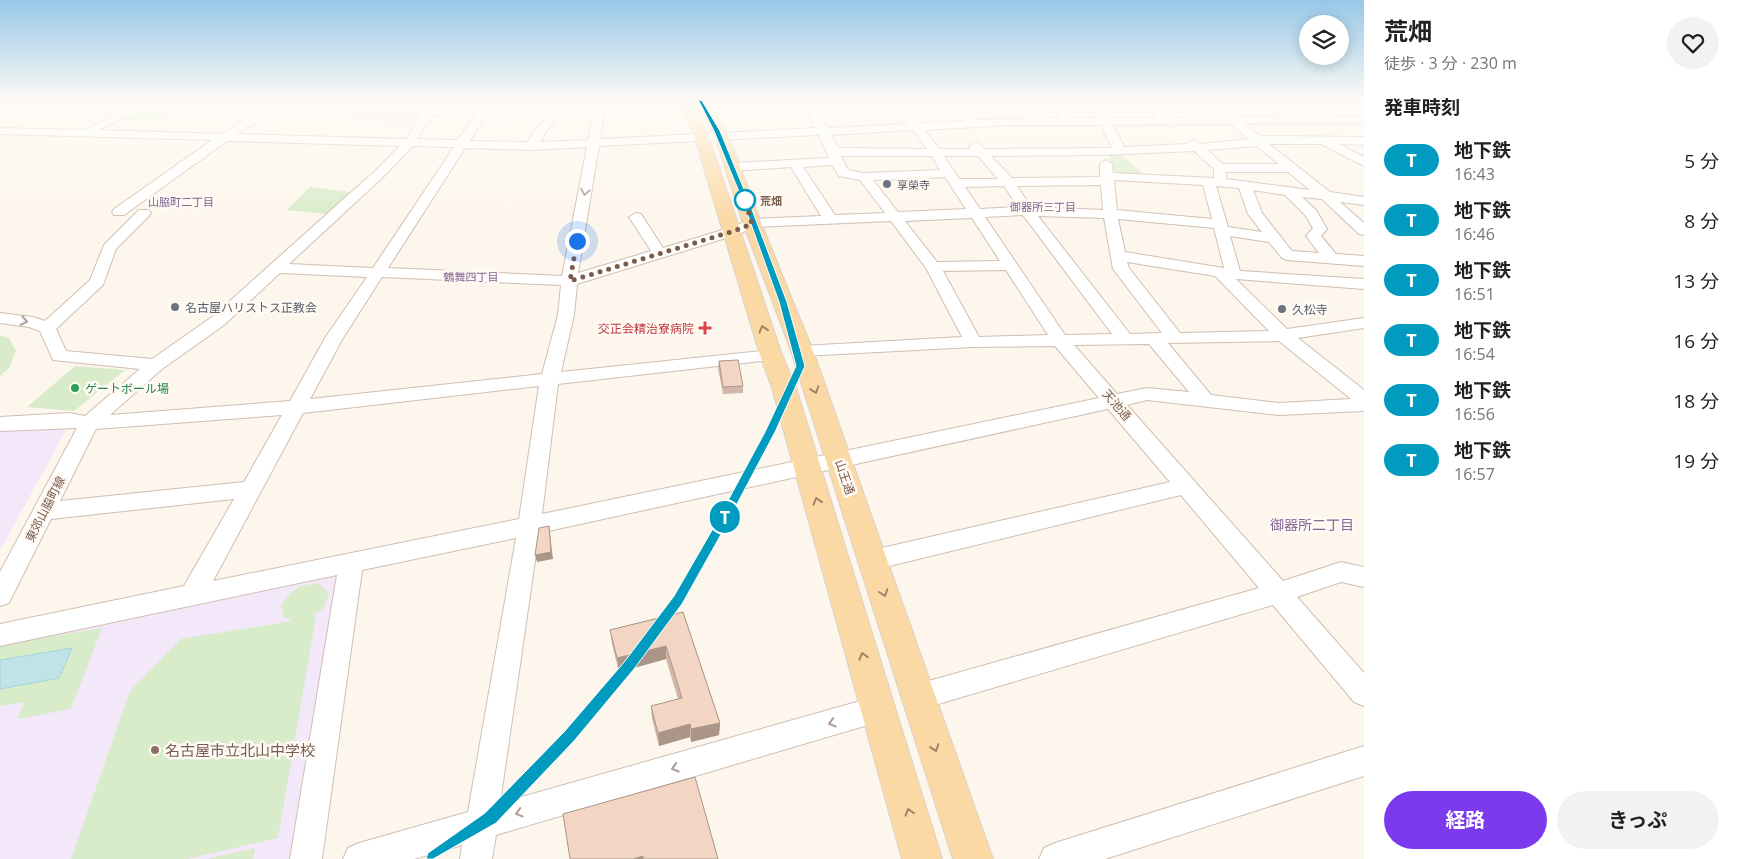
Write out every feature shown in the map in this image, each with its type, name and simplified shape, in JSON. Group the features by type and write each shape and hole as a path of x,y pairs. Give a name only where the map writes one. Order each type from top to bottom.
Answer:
{"main road":[{"name":"山王通","path":"713,141 743,227 802,351 973,859"},
{"name":"山王通","path":"715,141 732,167 771,355 784,388 922,859"}],"street":[{"path":"47,328 97,282 109,248 144,213 119,212 219,141"},
{"path":"344,141 532,146 643,141"},
{"path":"192,596 334,338 462,141"},
{"path":"532,146 534,141"},
{"path":"827,141 843,173 864,177 953,178 1008,182 1106,178 1214,182 1364,201"},
{"name":"天池通","path":"927,141 1060,340 1364,694"},
{"path":"971,141 1008,182 1027,211 1124,338"},
{"path":"1110,141 1112,152 1106,178 1110,214 1121,269 1175,338"},
{"path":"1191,141 1220,168 1291,168"},
{"path":"732,167 794,163 835,157 935,152 1112,152 1198,148 1258,141"},
{"path":"1259,141 1327,197 1364,231"},
{"path":"1325,141 1364,162"},
{"path":"89,423 156,365 218,321 379,174 409,143"},
{"path":"476,859 530,526 550,378 566,315 570,281 594,144"},
{"path":"794,163 830,220"},
{"path":"1220,168 1214,182 1227,274 1283,335 1364,400"},
{"path":"864,177 933,267 973,342"},
{"path":"1245,186 1255,214 1287,255 1364,261"},
{"path":"1292,193 1312,213 1320,229 1313,236 1327,258 1344,283 1364,299"},
{"path":"276,268 570,281 743,227 830,220 1027,211 1110,214 1220,227 1273,238"},
{"path":"636,217 660,254"},
{"path":"1119,256 1227,274 1364,284"},
{"path":"933,267 1010,265"},
{"path":"0,318 32,322 47,328 59,356 156,365"},
{"path":"802,351 973,342 1283,335 1364,323"},
{"path":"1154,338 1205,400"},
{"path":"0,424 69,420 89,423 295,407 771,355"},
{"path":"0,635 530,526 806,466 840,461 1147,394 1279,409 1364,405"},
{"name":"東郊山脇町線","path":"0,596 89,423"},
{"path":"873,560 1187,486"},
{"path":"43,512 251,489"},
{"path":"306,859 351,563"},
{"path":"918,697 1279,593 1341,572 1364,577"},
{"path":"359,859 878,709"},
{"path":"1055,859 1364,761"}],"shaded area":[{"path":"65,428 66,431 0,550 0,430"},
{"name":"名古屋市立北山中学校","path":"336,576 294,859 0,859 0,642"}],"green space":[{"path":"1120,153 1145,176 1112,174 1109,154"},
{"path":"310,187 350,192 327,214 287,210"},
{"path":"0,335 9,338 16,351 9,368 0,376"},
{"name":"ゲートボール場","path":"75,366 125,370 74,411 27,407"},
{"path":"318,583 329,593 324,608 312,617 316,617 278,838 187,859 71,859 130,691 181,639 292,621 284,617 281,606 285,600 296,589"},
{"path":"102,628 71,709 17,719 24,702 0,706 0,645"},
{"path":"255,848 253,859 207,859"}],"water":[{"path":"72,648 59,678 0,689 0,660"}],"building":[{"path":"738,360 743,386 723,387 719,361"},
{"path":"549,526 551,552 535,555 539,528"},
{"path":"683,612 720,723 691,729 690,724 658,733 651,706 682,698 666,646 617,658 610,630"},
{"path":"695,777 718,859 643,859 643,856 633,859 570,859 563,814"}],"metro line":[{"name":"T","path":"433,859 490,818 569,736 630,665 678,600 715,535 770,432 800,366 783,302 721,141"}],"place":[{"name":"享榮寺","path":"887,184"},
{"name":"荒畑","path":"745,200"},
{"name":"名古屋ハリストス正教会","path":"175,307"},
{"name":"久松寺","path":"1282,309"},
{"name":"交正会精治寮病院","path":"705,328"},
{"name":"ゲートボール場","path":"75,388"},
{"name":"名古屋市立北山中学校","path":"155,750"}],"district":[{"name":"山脇町二丁目","path":"181,201"},
{"name":"御器所三丁目","path":"1043,206"},
{"name":"鶴舞四丁目","path":"471,276"},
{"name":"御器所二丁目","path":"1312,524"}],"route":[{"path":"577,241 570,281 752,224 745,200"}]}
